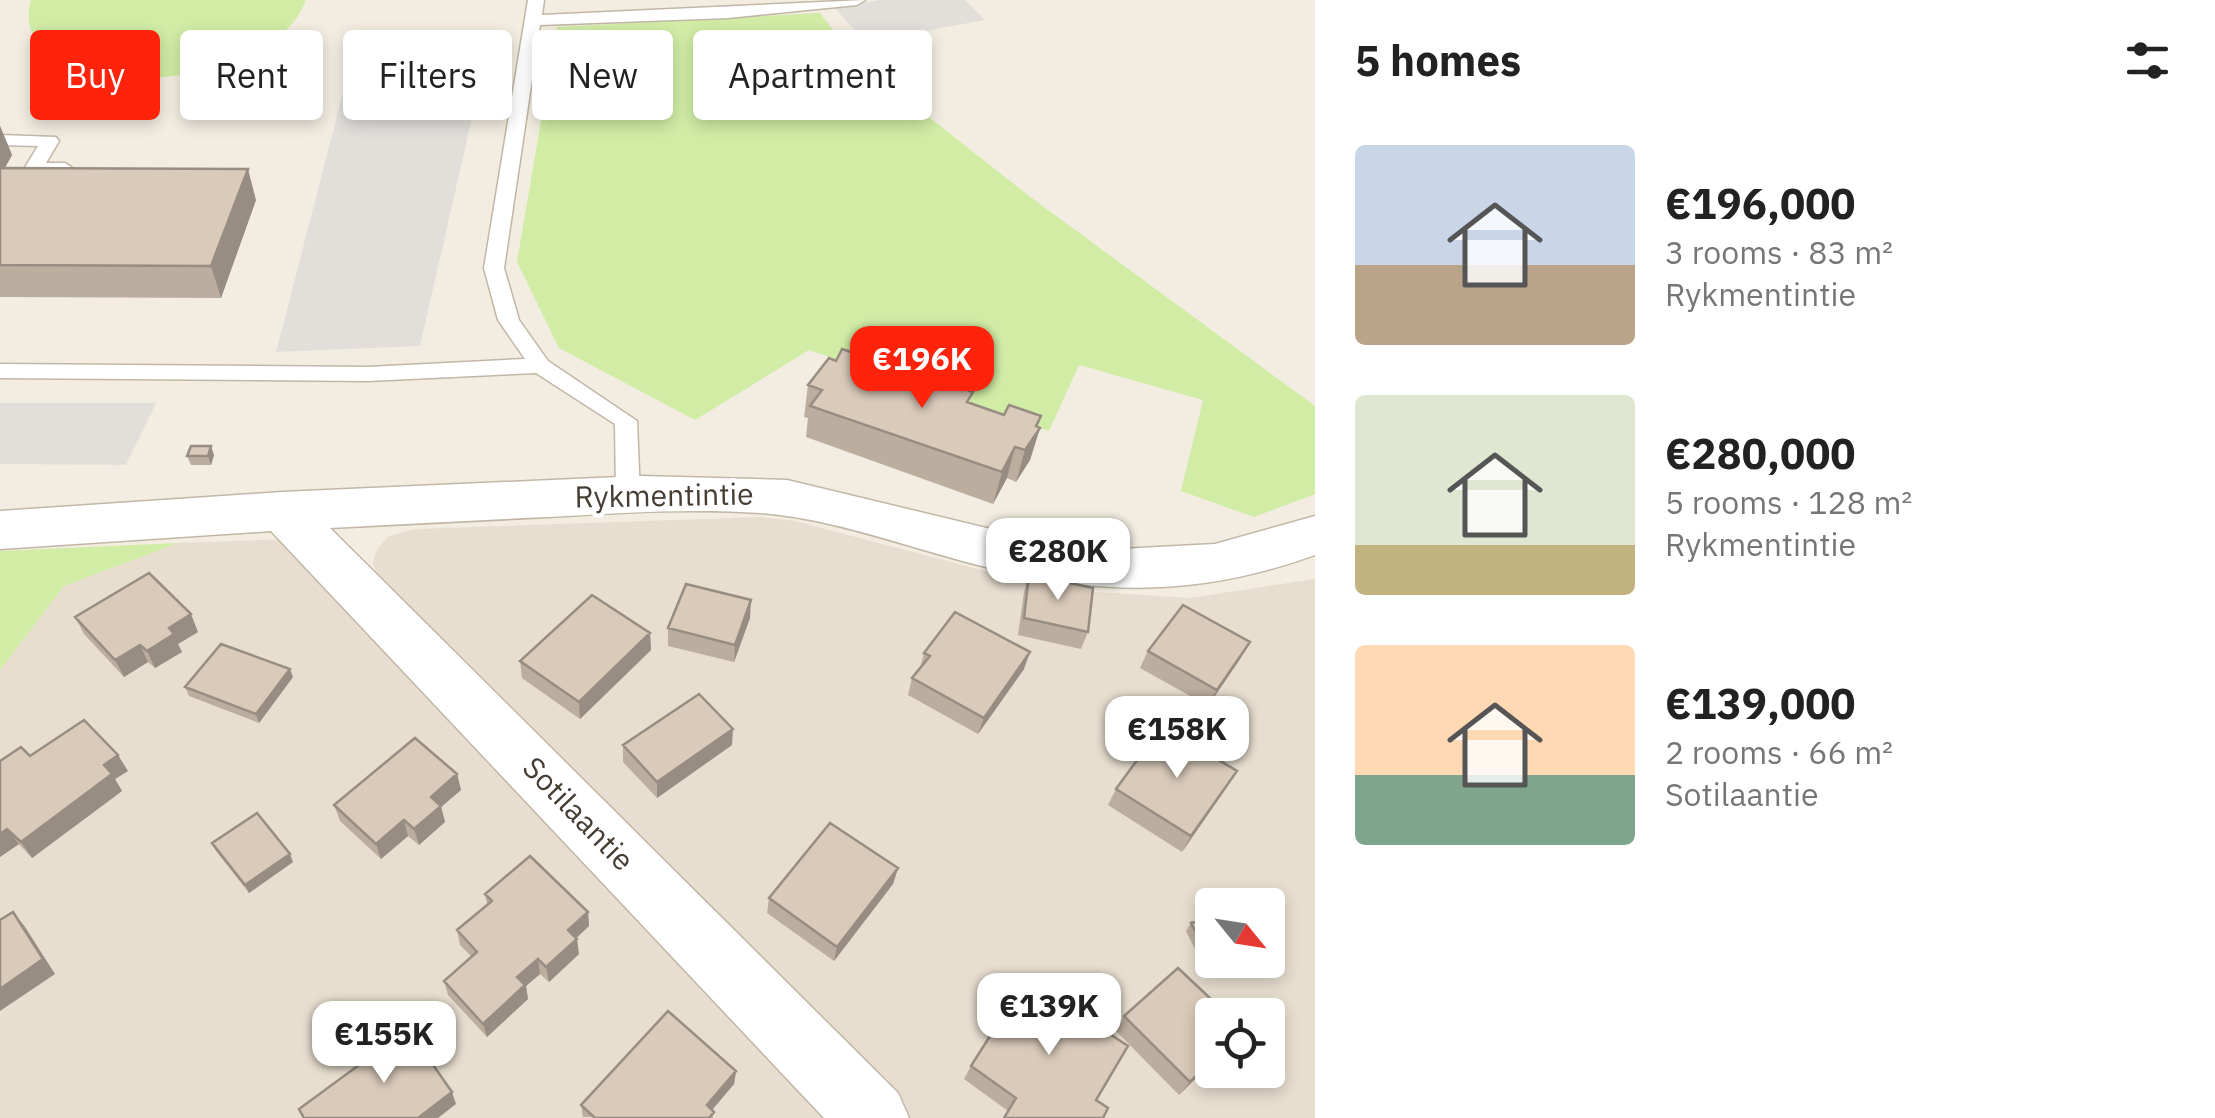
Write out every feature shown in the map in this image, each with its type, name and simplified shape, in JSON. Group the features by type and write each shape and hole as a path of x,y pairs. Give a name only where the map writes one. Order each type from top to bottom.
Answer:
{"street":[{"name":"Rykmentintie","path":"0,530 628,494 786,496 980,547 1096,570 1146,572 1231,563 1315,535"},
{"name":"Sotilaantie","path":"282,511 873,1118"}],"lane":[{"path":"628,494 626,421 540,366 509,320 494,268 534,10 728,13 857,0"},
{"path":"0,140 50,141 33,168 92,170"},
{"path":"0,371 368,374 540,366"}],"shaded area":[{"path":"880,0 965,0 985,20 930,30 854,30 835,8"},
{"path":"343,93 343,120 472,120 420,346 276,352"},
{"path":"0,403 156,403 126,465 0,464"},
{"path":"760,517 795,521 993,573 1096,592 1190,598 1315,579 1315,1118 910,1118 379,580 373,563 377,549 389,536 416,529"},
{"path":"288,539 835,1118 0,1118 0,670 64,586 178,543"}],"green space":[{"path":"31,0 306,0 285,30 180,30 180,74 160,76 160,30 32,30"},
{"path":"820,13 833,30 693,30 693,120 932,119 1029,196 1315,406 1315,494 1254,517 1181,491 1203,400 1079,365 1049,431 809,350 695,420 559,348 517,262 541,120 673,120 673,30 556,30"},
{"path":"178,543 64,586 0,670 0,551"}],"building":[{"path":"0,168 248,169 211,266 0,265"},
{"path":"842,349 872,359 865,369 900,381 908,369 973,392 967,402 1004,415 1009,405 1041,416 1036,426 1040,428 1025,450 1015,447 1002,472 810,406 822,390 808,385 829,358 836,361"},
{"path":"191,446 211,446 208,456 187,456"},
{"path":"149,573 191,614 169,628 174,634 147,651 140,645 115,660 75,617"},
{"path":"1029,574 1093,588 1088,632 1024,618"},
{"path":"686,584 751,600 735,645 668,628"},
{"path":"592,595 650,633 579,702 520,661"},
{"path":"1183,605 1250,642 1217,690 1148,651"},
{"path":"955,612 1030,652 984,718 912,678 930,656 924,653"},
{"path":"221,644 290,669 256,714 185,687"},
{"path":"699,694 733,729 657,782 623,745"},
{"path":"84,720 118,755 104,765 112,774 21,842 7,829 0,834 0,761 21,747 30,756"},
{"path":"1162,726 1237,771 1191,836 1116,789"},
{"path":"415,738 457,774 431,797 441,806 414,829 404,820 376,844 334,805"},
{"path":"257,813 290,854 245,885 212,843"},
{"path":"830,823 898,868 837,947 769,898"},
{"path":"530,856 588,912 568,930 577,939 546,967 538,959 517,977 525,985 483,1024 444,981 477,952 457,930 492,901 485,894"},
{"path":"13,912 43,959 0,989 0,920"},
{"path":"1178,968 1210,998 1195,998 1195,1077 1190,1082 1124,1016"},
{"path":"1026,979 1128,1046 1096,1100 1108,1108 1103,1118 1004,1118 1016,1098 971,1066"},
{"path":"668,1011 736,1071 707,1105 714,1112 709,1118 595,1118 581,1105"},
{"path":"408,1029 452,1092 418,1118 304,1118 299,1109"}]}
